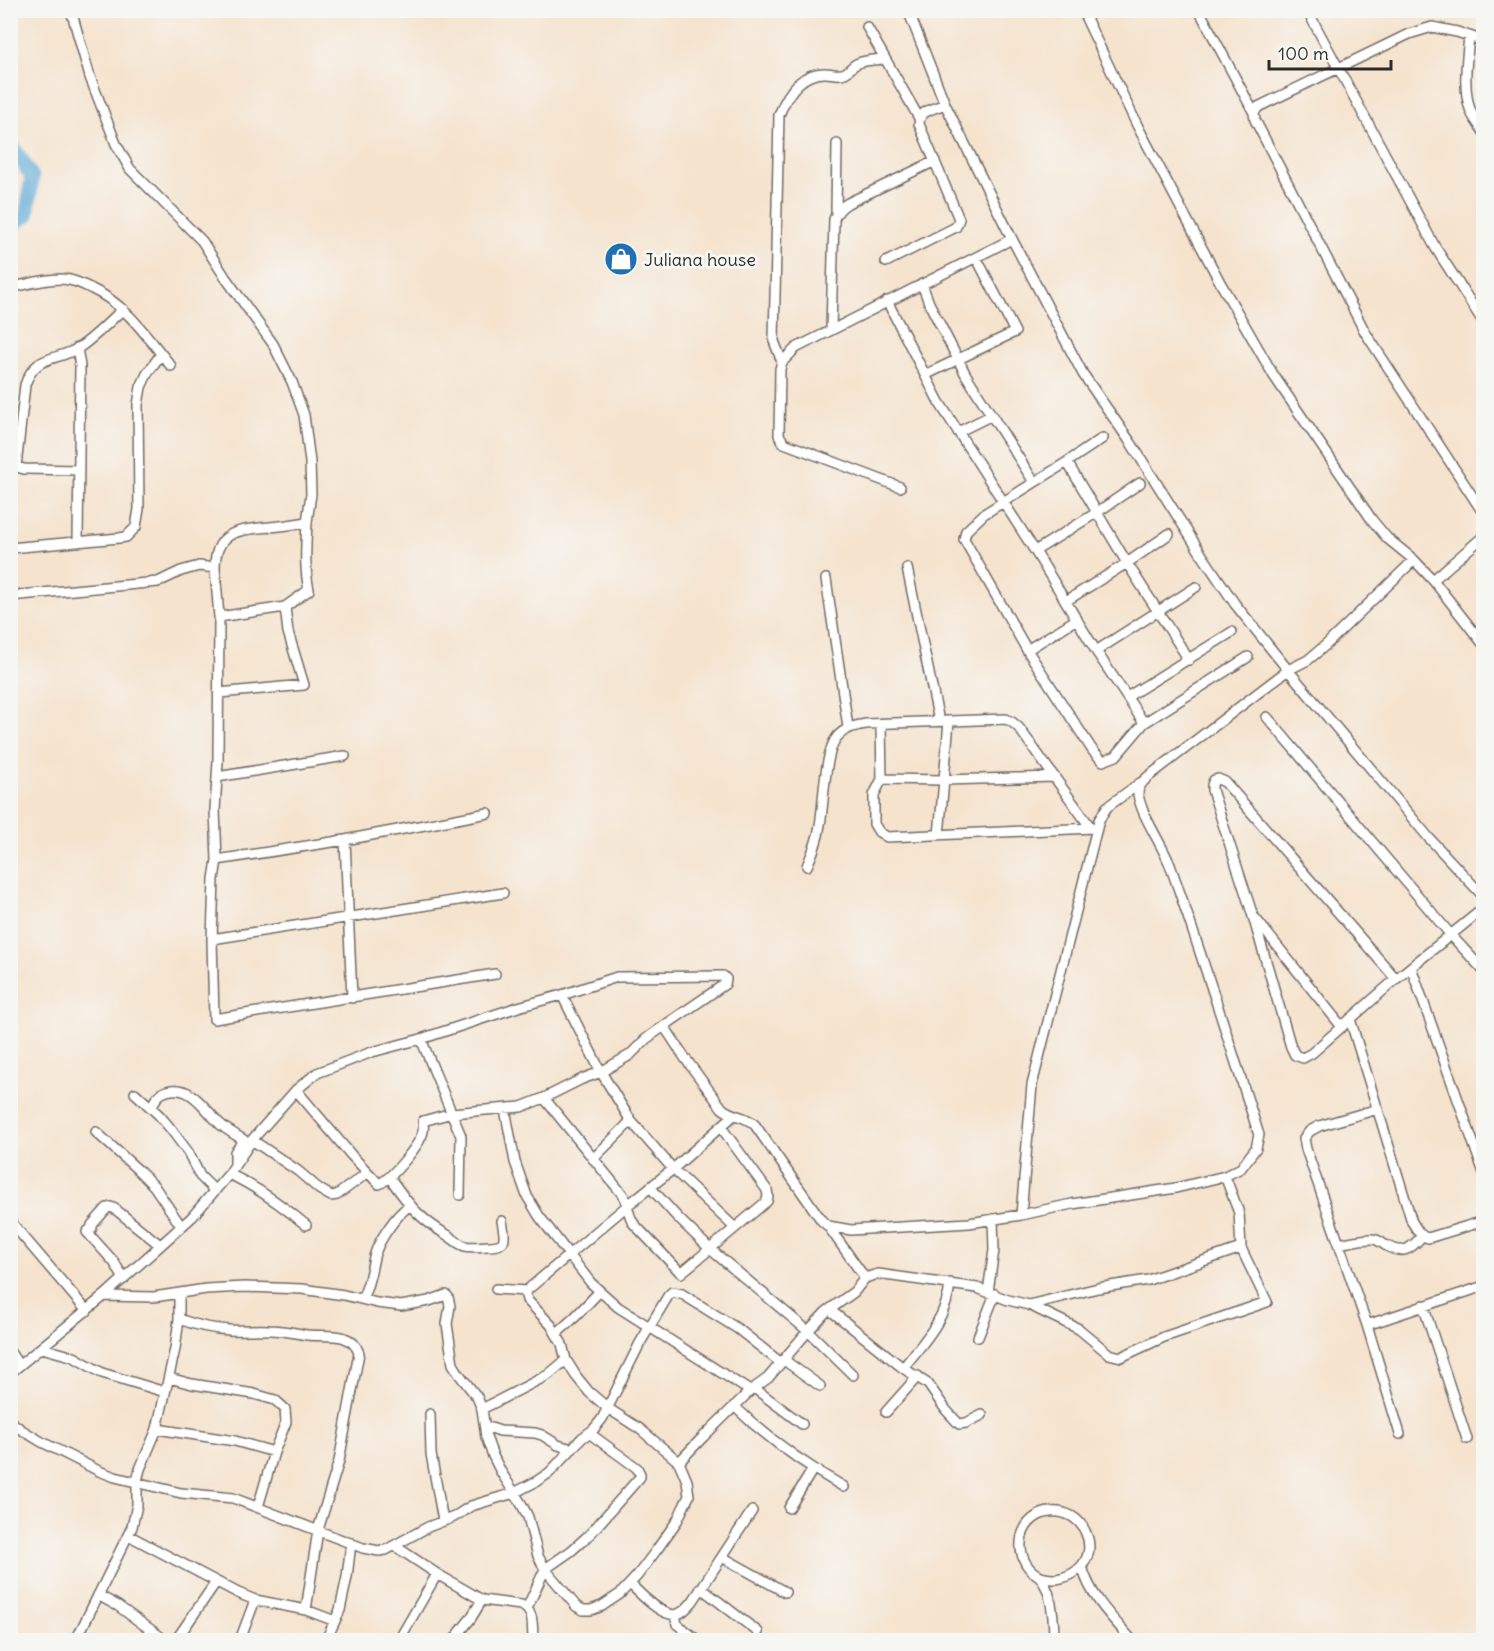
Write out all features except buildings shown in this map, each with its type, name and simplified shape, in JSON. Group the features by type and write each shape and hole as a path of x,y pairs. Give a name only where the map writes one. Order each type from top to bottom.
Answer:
{"street":[{"path":"71,10 90,77 116,144 130,169 202,241 225,278 273,344 292,382 304,415 310,462 311,494 305,552 309,590 285,607 219,617"},
{"path":"908,10 945,104 1083,374 1131,442 1235,604 1429,838 1484,897"},
{"path":"1082,10 1138,127 1210,263 1274,376 1372,520 1387,538 1414,560 1433,580 1484,645"},
{"path":"1199,10 1365,332 1484,514"},
{"path":"1307,10 1435,247 1484,323"},
{"path":"867,27 919,118 919,124 959,219 956,226 886,262"},
{"path":"1254,113 1258,107 1408,34 1432,27 1457,32 1484,42"},
{"path":"1469,36 1466,84 1468,102 1484,132"},
{"path":"782,362 774,341 778,115 785,99 797,84 807,77 822,73 845,74 854,65 864,61 884,59"},
{"path":"919,118 922,113 945,104"},
{"path":"831,330 837,144"},
{"path":"836,213 848,203 935,161"},
{"path":"900,487 784,443 779,435 782,362 796,348 1012,239"},
{"path":"925,375 1015,332 976,257"},
{"path":"10,288 33,282 61,279 79,282 117,303 171,366"},
{"path":"922,284 929,303 959,360 1034,482"},
{"path":"887,301 939,402 1144,723"},
{"path":"79,470 24,469 13,466 25,385 28,375 35,366 77,348 123,309"},
{"path":"77,348 80,366 78,542"},
{"path":"10,548 126,537 136,527 139,509 138,405 141,387 161,354"},
{"path":"958,432 992,415"},
{"path":"1102,438 984,514 968,527 964,539 1027,650 1093,751 1103,761 1116,756 1144,723 1248,657"},
{"path":"1067,462 1096,513 1189,660"},
{"path":"1035,550 1140,483"},
{"path":"307,522 230,533 221,542 215,555 219,617 219,693 215,810 217,860 213,879 212,939 214,1019 495,974"},
{"path":"1066,601 1169,534"},
{"path":"1433,580 1484,536"},
{"path":"1022,1215 1032,1085 1094,828 1101,814 1107,807 1288,670 1308,660 1414,560"},
{"path":"10,596 158,582 199,566 215,568"},
{"path":"907,568 944,721 944,780 939,836"},
{"path":"826,579 848,727"},
{"path":"1096,651 1196,587"},
{"path":"219,693 304,685 288,632 285,607"},
{"path":"1027,650 1077,619"},
{"path":"1127,697 1232,632"},
{"path":"1267,717 1450,934 1484,971"},
{"path":"807,866 816,846 820,827 830,749 836,738 848,727 1006,719 1019,728 1094,828"},
{"path":"880,724 882,779 874,795 874,824 879,832 887,837 1094,828"},
{"path":"217,777 345,756"},
{"path":"882,779 1055,777"},
{"path":"1396,979 1225,782 1214,780 1212,790 1295,1055 1303,1058 1312,1053 1396,979 1484,908"},
{"path":"828,1226 851,1230 969,1223 1022,1215 1072,1204 1176,1188 1225,1176 1241,1168 1250,1158 1256,1148 1259,1135 1169,862 1141,805 1138,792 1142,782"},
{"path":"217,860 345,840 488,813"},
{"path":"345,840 352,998"},
{"path":"212,939 503,893"},
{"path":"1252,913 1342,1027"},
{"path":"1411,967 1484,1173"},
{"path":"10,1373 87,1311 192,1217 229,1174 252,1140 296,1090 317,1073 372,1052 421,1039 617,977 723,976 726,979 725,984 646,1039 630,1055 601,1072 521,1107 452,1113 423,1121 423,1132 406,1160 390,1178 379,1184 296,1090"},
{"path":"562,995 601,1072 631,1121 673,1169 735,1228"},
{"path":"1350,1019 1412,1222 1422,1236 1428,1238 1484,1221"},
{"path":"664,1026 722,1108 728,1113 750,1119 755,1125 865,1278"},
{"path":"421,1039 461,1136 460,1195"},
{"path":"152,1108 153,1102 164,1092 179,1090 190,1093 220,1124 244,1140 235,1152 236,1163"},
{"path":"135,1093 152,1108 177,1137 188,1152 200,1176 215,1191"},
{"path":"544,1098 623,1195 628,1205 629,1218 681,1273 767,1201 767,1191 721,1127"},
{"path":"506,1109 515,1162 527,1196 539,1216 591,1283 618,1307 649,1328 752,1390 802,1424"},
{"path":"1378,1109 1319,1126 1304,1138 1400,1434"},
{"path":"496,1289 526,1291 673,1169 734,1115"},
{"path":"593,1159 631,1121"},
{"path":"96,1132 154,1186 181,1226"},
{"path":"252,1140 331,1196 337,1195 368,1173"},
{"path":"229,1174 266,1194 306,1226"},
{"path":"679,1462 734,1406 768,1378 808,1330 854,1292 865,1278 878,1274 977,1288 1029,1305 1078,1329 1109,1354 1121,1357 1164,1337 1267,1302 1241,1248 1239,1214 1225,1176"},
{"path":"390,1178 409,1206 431,1226 465,1246 497,1246 503,1243 505,1238 502,1221"},
{"path":"650,1187 710,1249 808,1330 853,1375"},
{"path":"362,1299 369,1283 377,1249 398,1215 409,1206"},
{"path":"124,1279 114,1262 87,1232 107,1208 115,1209 160,1245"},
{"path":"978,1337 991,1293 994,1250 993,1219"},
{"path":"10,1221 87,1311"},
{"path":"1338,1244 1372,1239 1396,1250 1404,1250 1412,1247 1422,1236"},
{"path":"1029,1305 1098,1288 1148,1280 1241,1248"},
{"path":"903,1368 937,1322 947,1300 950,1283"},
{"path":"104,1296 154,1297 207,1289 244,1287 302,1289 400,1306 429,1301 446,1295 450,1306 447,1324 453,1364 477,1397 493,1456 528,1517 538,1556 545,1569 576,1606 583,1610 591,1610 602,1606 620,1594 630,1584 677,1521 686,1504 689,1490 679,1462 640,1429 609,1409 589,1392 566,1360 562,1344 556,1334 527,1300 526,1291"},
{"path":"1366,1325 1424,1305 1483,1289"},
{"path":"556,1334 600,1291"},
{"path":"10,1420 40,1441 84,1465 115,1477 181,1493 233,1498 363,1548 386,1551 471,1506 514,1493 549,1473 603,1419 640,1343 672,1292 677,1292 738,1329 782,1362 820,1386"},
{"path":"76,1641 132,1527 137,1505 137,1481 140,1469 162,1414 179,1319 179,1294"},
{"path":"1424,1305 1467,1438"},
{"path":"830,1310 933,1389 946,1410 959,1424 982,1415"},
{"path":"179,1319 207,1328 226,1330 279,1330 308,1335 329,1334 346,1338 356,1344 359,1353 339,1461 318,1530 306,1610"},
{"path":"42,1348 74,1357 102,1373 165,1392"},
{"path":"10,1352 19,1366"},
{"path":"482,1409 548,1375 566,1360"},
{"path":"886,1413 918,1376"},
{"path":"169,1378 254,1394 275,1400 285,1409 286,1422 274,1452 258,1507"},
{"path":"734,1406 813,1469 844,1487"},
{"path":"429,1414 430,1454 443,1521"},
{"path":"485,1426 500,1431 535,1433 558,1445 572,1449"},
{"path":"157,1429 229,1440 274,1452"},
{"path":"527,1608 545,1569 590,1534 638,1481 640,1474 637,1468 589,1433"},
{"path":"789,1508 813,1469"},
{"path":"630,1584 667,1614 681,1613 693,1601 752,1511"},
{"path":"1046,1512 1068,1514 1081,1523 1088,1537 1086,1559 1082,1566 1070,1576 1056,1580 1041,1577 1034,1573 1024,1561 1020,1547 1023,1532 1032,1519 1046,1512"},
{"path":"128,1535 255,1600 306,1610 335,1621"},
{"path":"326,1641 340,1610 351,1543"},
{"path":"395,1546 482,1600 522,1605 527,1608 531,1613 533,1641"},
{"path":"722,1557 785,1592"},
{"path":"1082,1566 1085,1579 1132,1641"},
{"path":"399,1641 437,1574"},
{"path":"1041,1577 1049,1595 1054,1623 1054,1641"},
{"path":"176,1641 216,1582"},
{"path":"701,1588 758,1632"},
{"path":"98,1595 118,1606 165,1641"},
{"path":"240,1641 255,1600"},
{"path":"454,1641 482,1600"},
{"path":"675,1615 677,1624 697,1641"}],"waterway":[{"path":"10,142 32,177 27,215 10,226"}],"place":[{"name":"Juliana house","path":"621,259"}]}
